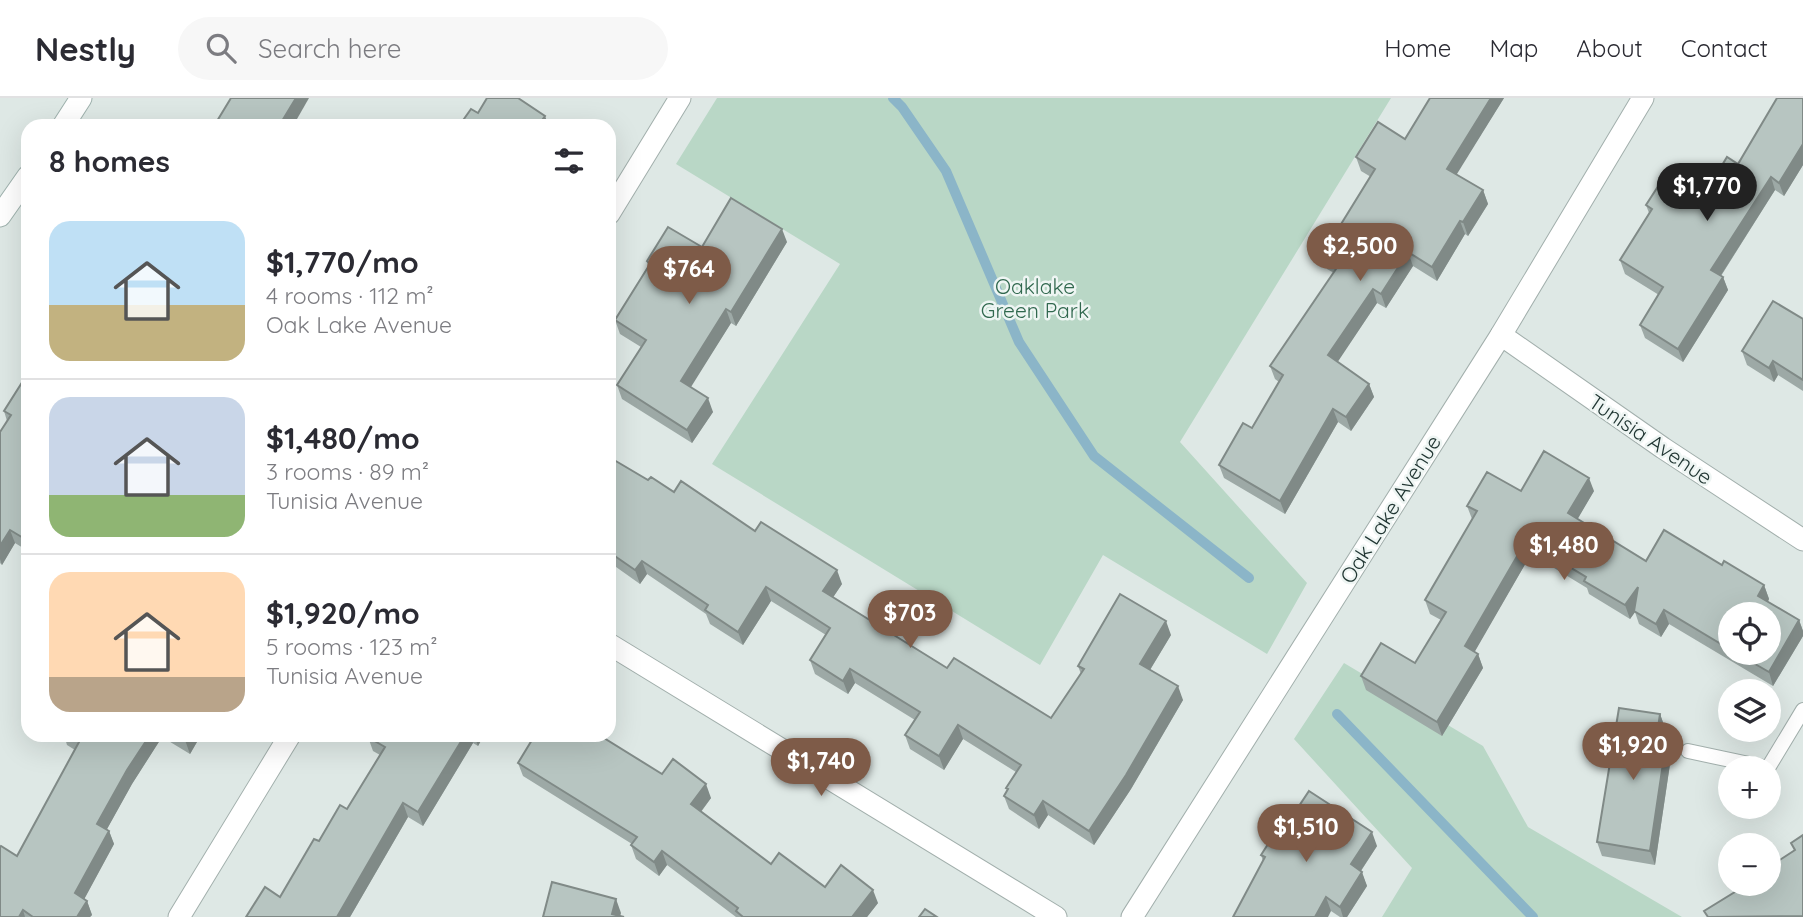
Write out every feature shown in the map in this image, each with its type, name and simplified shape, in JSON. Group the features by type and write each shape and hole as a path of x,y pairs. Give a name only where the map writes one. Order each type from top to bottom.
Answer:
{"street":[{"path":"68,119 81,98"},
{"path":"616,203 680,98"},
{"name":"Oak Lake Avenue","path":"1132,917 1502,335 1643,98"},
{"path":"0,216 21,186"},
{"name":"Tunisia Avenue","path":"1502,335 1663,448 1803,540"},
{"path":"616,648 1056,917"},
{"path":"179,917 286,742"}],"lane":[{"path":"1688,751 1768,768 1803,710"}],"green space":[{"name":"Oaklake Green Park","path":"717,98 1391,98 1180,442 1307,583 1267,654 1103,555 1040,665 712,464 840,264 676,164"},
{"path":"1344,663 1483,746 1528,827 1682,917 1382,917 1412,868 1294,739"}],"building":[{"path":"231,98 296,98 283,119 218,119"},
{"path":"487,98 518,98 545,116 543,119 464,119 471,109 478,113"},
{"path":"1430,98 1491,98 1447,169 1483,190 1432,267 1408,252 1381,294 1373,289 1328,355 1369,384 1346,417 1333,409 1280,501 1219,465 1243,423 1252,428 1283,375 1270,366 1338,266 1322,255 1375,169 1356,157 1378,122 1405,139"},
{"path":"1777,98 1803,98 1803,144 1779,183 1771,177 1711,270 1723,277 1678,349 1640,325 1663,287 1620,260 1652,209 1646,205 1666,174 1703,197 1727,157 1738,164"},
{"path":"731,198 782,229 731,312 726,309 681,381 708,398 687,430 617,385 646,340 616,318 650,264 647,261 668,227 702,247"},
{"path":"1773,301 1803,319 1803,380 1773,361 1769,368 1742,351"},
{"path":"21,384 21,537 10,530 0,546 0,432 11,415 4,411"},
{"path":"1544,451 1589,478 1568,513 1646,561 1664,530 1722,565 1724,561 1764,585 1758,596 1768,602 1718,602 1718,642 1664,610 1656,624 1634,611 1638,587 1625,605 1584,581 1586,577 1526,541 1465,646 1478,654 1437,722 1361,676 1381,643 1415,663 1446,612 1425,600 1477,511 1467,506 1487,472 1521,491"},
{"path":"616,461 648,480 651,477 674,492 681,481 755,531 761,522 837,570 823,591 947,668 954,658 1051,718 1084,669 1078,666 1120,594 1166,621 1140,664 1178,686 1126,775 1089,831 1043,801 1034,815 1004,796 1021,765 958,725 939,756 905,735 920,712 850,669 843,681 810,660 830,628 766,587 738,632 705,610 708,605 642,561 635,570 616,557"},
{"path":"1781,609 1799,620 1781,651"},
{"path":"1757,665 1773,665 1769,672"},
{"path":"1619,708 1660,714 1655,749 1665,750 1650,851 1597,842"},
{"path":"79,742 145,742 97,824 109,831 75,893 87,901 77,917 33,917 23,910 19,917 0,917 0,847 17,856"},
{"path":"376,742 461,742 418,812 403,803 337,917 246,917 265,887 280,897 314,839 319,841 340,805 347,809 385,747"},
{"path":"531,742 610,742 662,774 673,759 706,784 691,804 771,864 779,853 825,887 841,865 873,890 852,917 743,917 736,911 738,908 662,851 654,862 631,845 637,837 518,763"},
{"path":"1309,791 1372,832 1351,864 1362,872 1340,907 1326,897 1315,917 1233,917 1265,857 1261,855 1281,824 1285,827"},
{"path":"1803,835 1803,916 1708,917 1704,911 1728,896 1781,896 1781,859 1795,850 1791,843"},
{"path":"552,882 616,899 612,914 624,917 543,917"},
{"path":"925,909 937,917 919,917"}],"waterway":[{"path":"893,98 946,171 1019,342 1094,456 1249,578"},
{"path":"1337,714 1533,917"}]}
